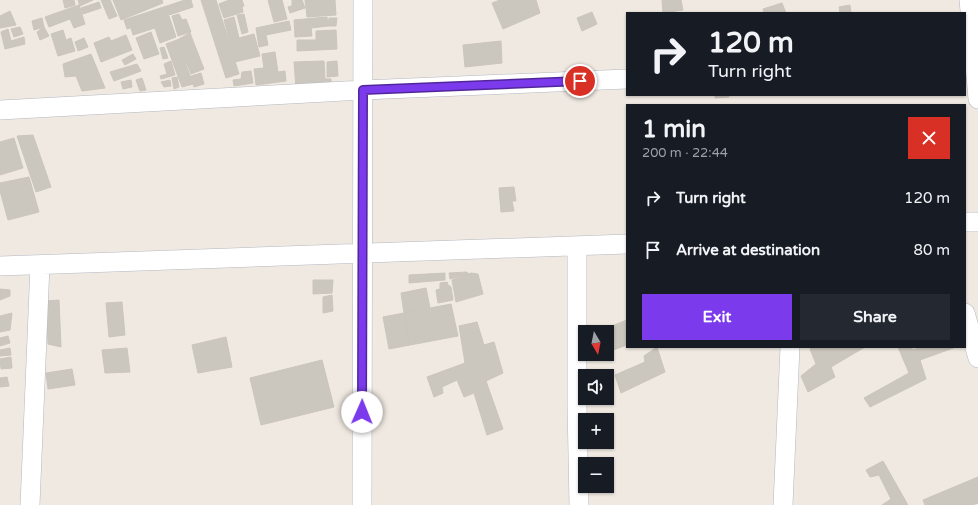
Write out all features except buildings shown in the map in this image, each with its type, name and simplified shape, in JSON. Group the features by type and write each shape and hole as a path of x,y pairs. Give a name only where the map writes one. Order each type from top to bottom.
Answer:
{"street":[{"path":"362,505 363,0"},
{"path":"969,0 970,64 978,99"},
{"path":"0,110 363,90 626,79"},
{"path":"966,222 978,222"},
{"path":"0,266 626,244"},
{"path":"577,246 577,404 579,505"},
{"path":"30,505 40,265"},
{"path":"966,316 978,358"},
{"path":"783,505 790,348"}],"route":[{"path":"362,412 363,90 580,81"}]}
